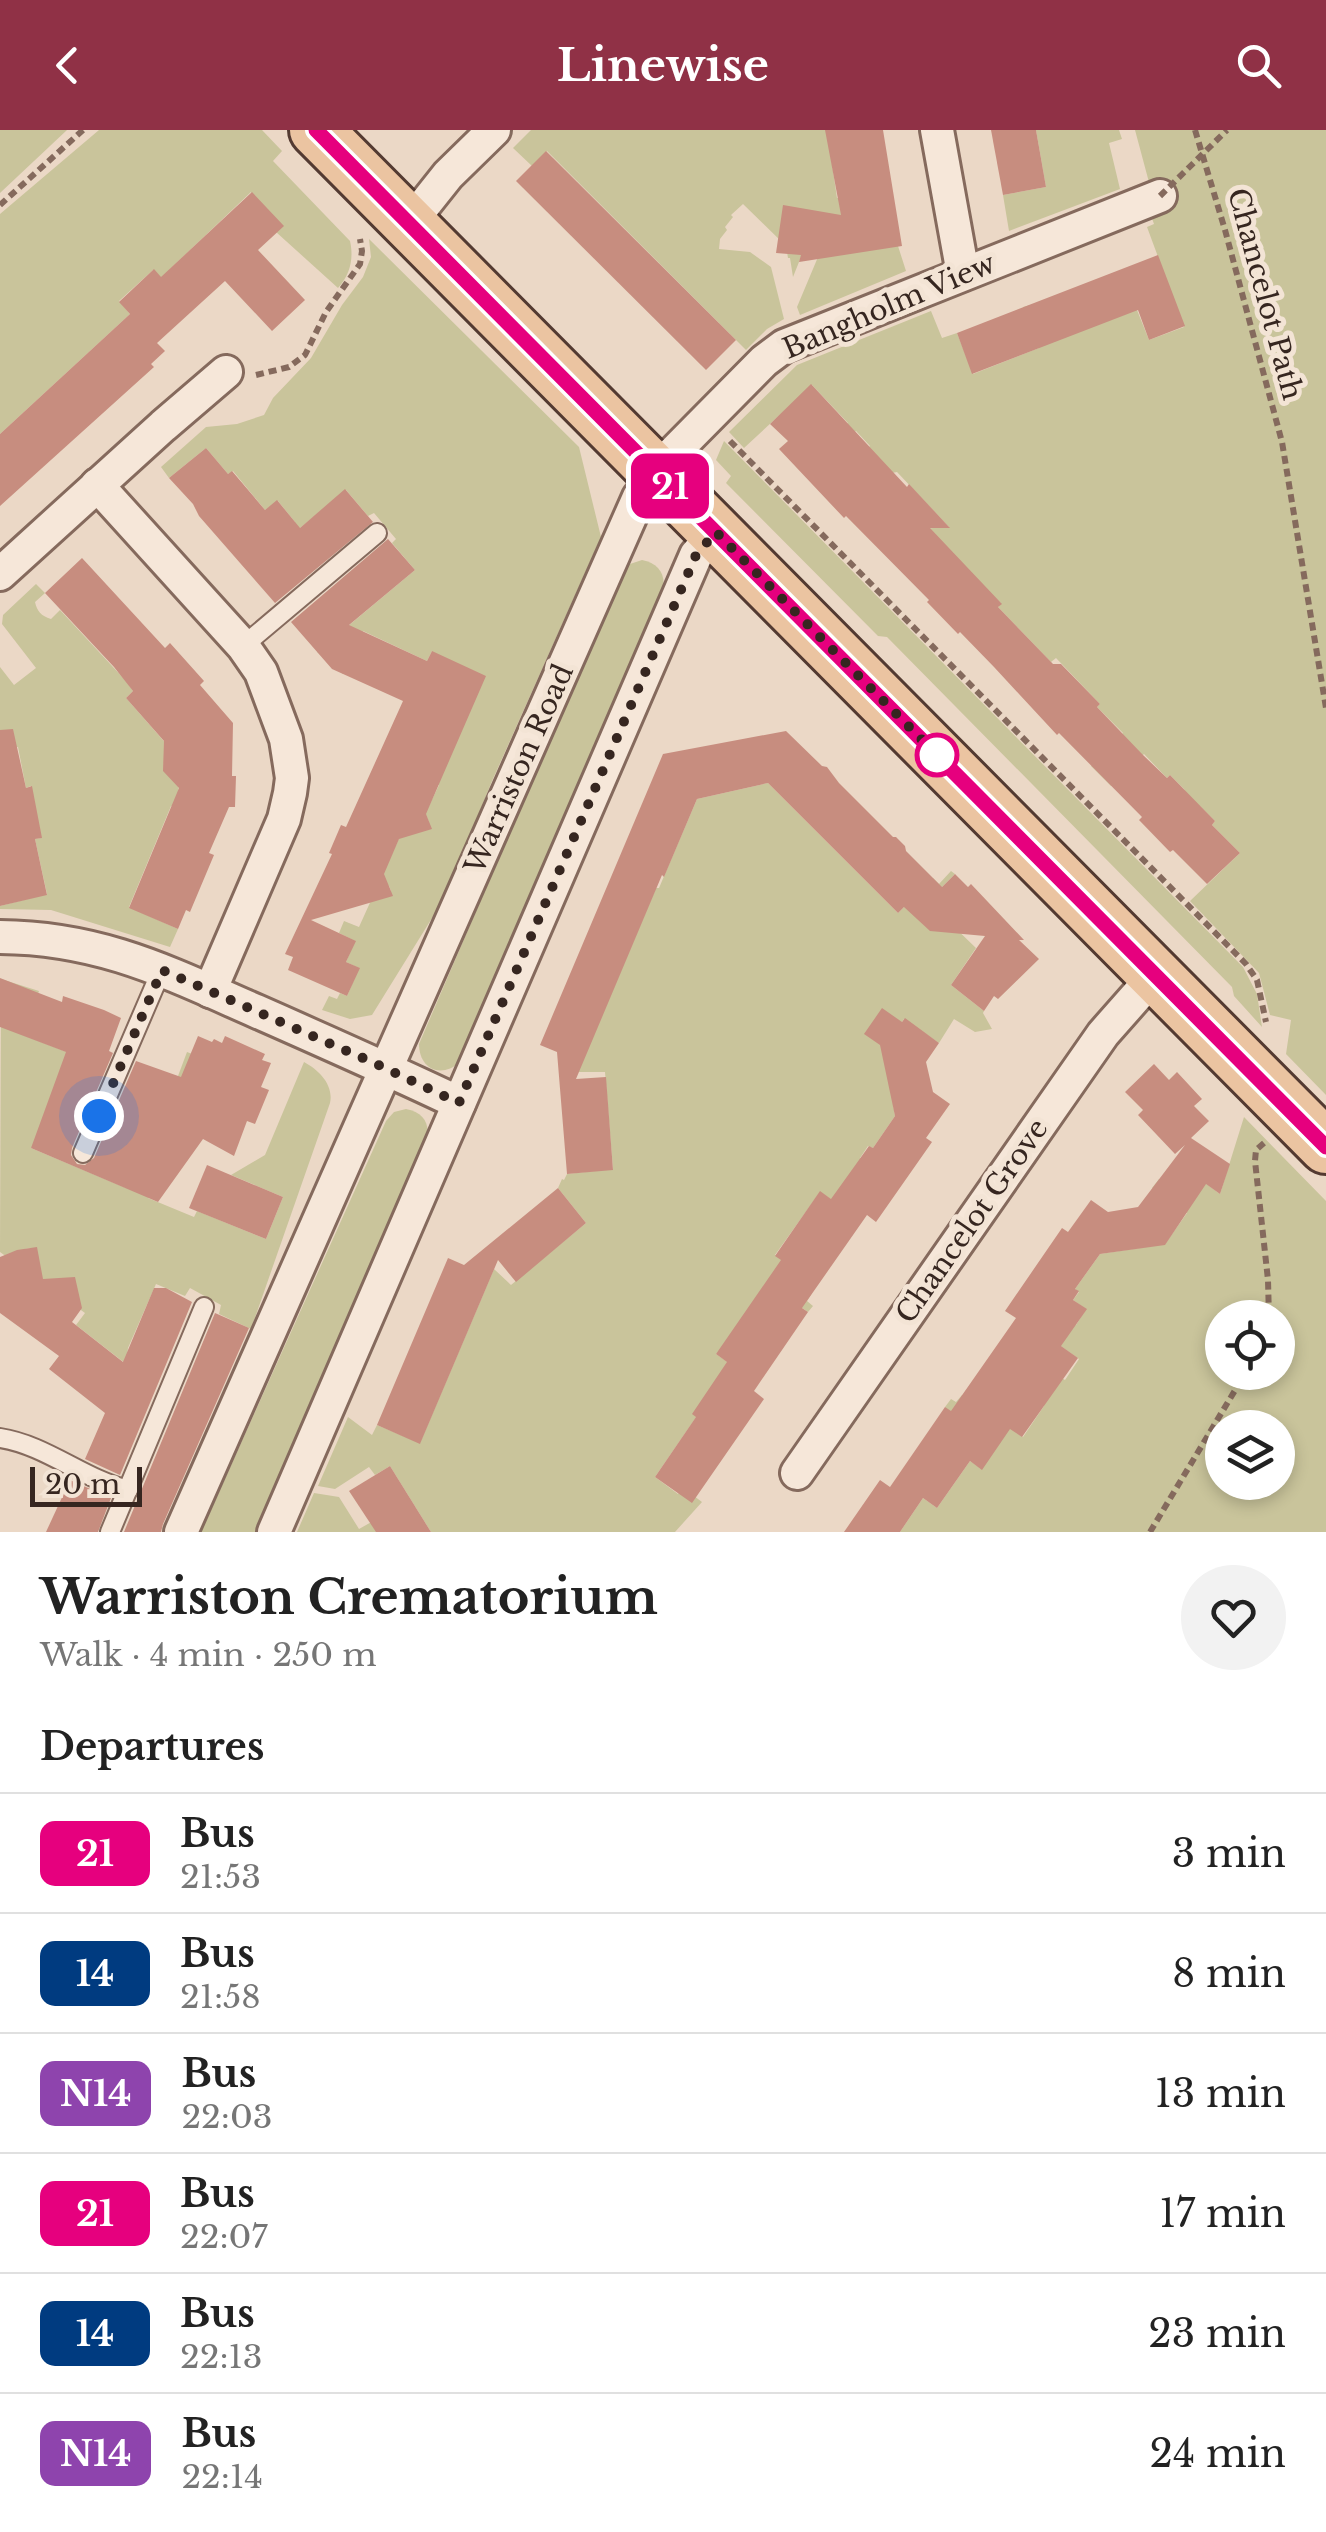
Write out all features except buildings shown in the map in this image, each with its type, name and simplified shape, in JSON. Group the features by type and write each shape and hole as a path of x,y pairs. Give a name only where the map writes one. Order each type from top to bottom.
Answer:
{"main road":[{"path":"316,130 1298,1119"}],"street":[{"path":"409,224 448,175 494,130"},
{"path":"937,130 963,274"},
{"name":"Bangholm View","path":"657,474 764,361 784,346 1160,196"},
{"path":"0,574 226,372"},
{"name":"Warriston Road","path":"181,1532 638,497 657,474"},
{"path":"97,485 243,646 261,672 286,739 292,778 284,820 210,991"},
{"path":"274,1532 696,555 716,532"},
{"path":"0,937 68,942 114,952 459,1103"},
{"name":"Chancelot Grove","path":"797,1473 1102,1034 1155,975"}],"lane":[{"path":"243,646 377,532"},
{"path":"83,1153 162,970"},
{"path":"110,1532 204,1307"},
{"path":"0,1438 34,1448 128,1490"}],"path":[{"path":"0,204 83,130"},
{"name":"Chancelot Path","path":"1195,130 1282,442 1326,708"},
{"path":"1160,196 1227,130"},
{"path":"226,372 276,372 296,364 305,355 326,312 360,264 362,245 356,233"},
{"path":"708,418 1246,964 1257,980 1266,1022 1298,1119 1254,1154 1269,1300"},
{"path":"1150,1532 1235,1390"}],"shaded area":[{"path":"0,130 67,130 0,193"},
{"path":"99,130 262,130 282,151 273,161 350,241 348,272 338,288 276,232 251,192 169,270 189,307 153,270 119,301 130,314 0,434 0,214"},
{"path":"531,130 827,130 837,198 851,196 898,246 906,271 800,315 797,307 818,257 803,252 793,277 786,246 743,204 731,215 719,249 750,252 771,267 784,319 746,350 547,151 532,166 513,148"},
{"path":"1036,130 1119,130 1122,139 1109,143 1120,189 1009,231 1003,195 1046,187"},
{"path":"1135,130 1326,130 1326,1095 1286,1054 1291,1020 1270,1015 1259,973 1190,901 1240,853 1212,825 1215,821 1200,806 1196,809 1184,789 1144,754 1111,786 1091,766 1123,733 1056,658 1051,662 998,607 1001,603 918,529 949,527 897,472 877,476 855,462 870,446 856,431 850,436 843,429 848,423 812,385 744,448 729,432 797,365 931,311 942,338 957,333 973,374 1039,348 1023,307 1034,304 1137,310 1149,340 1184,327 1147,227 1154,224 1143,193 1150,186"},
{"path":"369,239 579,447 601,537 445,897 372,1015 350,1019 322,1010 329,996 347,996 359,968 346,962 355,941 339,933 344,921 359,927 373,896 388,897 389,886 380,881 404,827 429,822 426,815 413,809 428,808 439,785 426,778 432,651 427,661 363,631 343,674 317,652 415,570 374,513 368,516 346,490 248,571 295,522 278,501 265,510 233,471 228,474 206,448 169,478 161,467 206,427 237,424 264,415 273,398 311,358 363,277 371,257"},
{"path":"724,441 1243,967 1257,994 1262,1027 1234,996 1232,987 887,637 878,636 726,483 731,476 716,460"},
{"path":"642,560 660,570 663,589 460,1062 446,1070 432,1069 423,1060 419,1044 622,571"},
{"path":"36,584 45,593 35,602 40,613 51,619 60,610 126,681 133,691 126,698 169,747 179,775 178,806 171,806 129,907 178,929 170,947 51,910 0,909 47,894 35,839 41,838 31,786 26,788 18,747 0,751 0,667 14,685 36,668 2,624 3,615"},
{"path":"768,783 898,913 933,878 939,884 951,871 955,874 929,900 919,920 931,931 947,920 976,948 951,985 984,1011 992,1029 975,1032 954,1019 939,1043 904,1019 884,1048 895,1116 873,1148 868,1146 860,1158 864,1161 835,1202 820,1192 775,1255 792,1267 812,1293 807,1301 813,1306 808,1312 782,1294 716,1354 732,1365 655,1477 678,1494 686,1484 702,1502 675,1532 431,1532 390,1466 375,1475 369,1467 335,1489 318,1486 348,1417 372,1435 377,1425 420,1443 494,1269 511,1285 586,1223 558,1188 562,1179 567,1174 613,1169 605,1072 578,1072 697,799"},
{"path":"1,979 39,991 23,1035 103,1066 31,1148 126,1188 187,1052 205,1059 148,1198 194,1217 197,1211 266,1239 283,1197 231,1175 265,1155 304,1062 324,1079 330,1090 330,1103 251,1329 219,1314 221,1305 190,1288 185,1296 156,1284 128,1348 126,1364 76,1325 85,1313 29,1273 38,1253 25,1249 15,1263 0,1252"},
{"path":"406,1109 424,1119 427,1139 258,1532 201,1532 386,1121 394,1112"},
{"path":"1244,1117 1326,1201 1326,1532 900,1532 923,1498 937,1508 970,1461 982,1469 945,1407 951,1399 956,1402 962,1395 1023,1437 1044,1406 1046,1367 1065,1380 1079,1359 1044,1334 1076,1325 1086,1309 1073,1300 1079,1292 1075,1289 1100,1254 1165,1244 1187,1213 1152,1188 1159,1179 1168,1181 1193,1174 1220,1194"},
{"path":"314,1493 339,1497 359,1529 375,1520 382,1532 297,1532"}],"bus line":[{"name":"21","path":"316,130 1326,1147"}],"route":[{"path":"99,1116 162,970 459,1103 696,555 716,532 937,755"}]}
